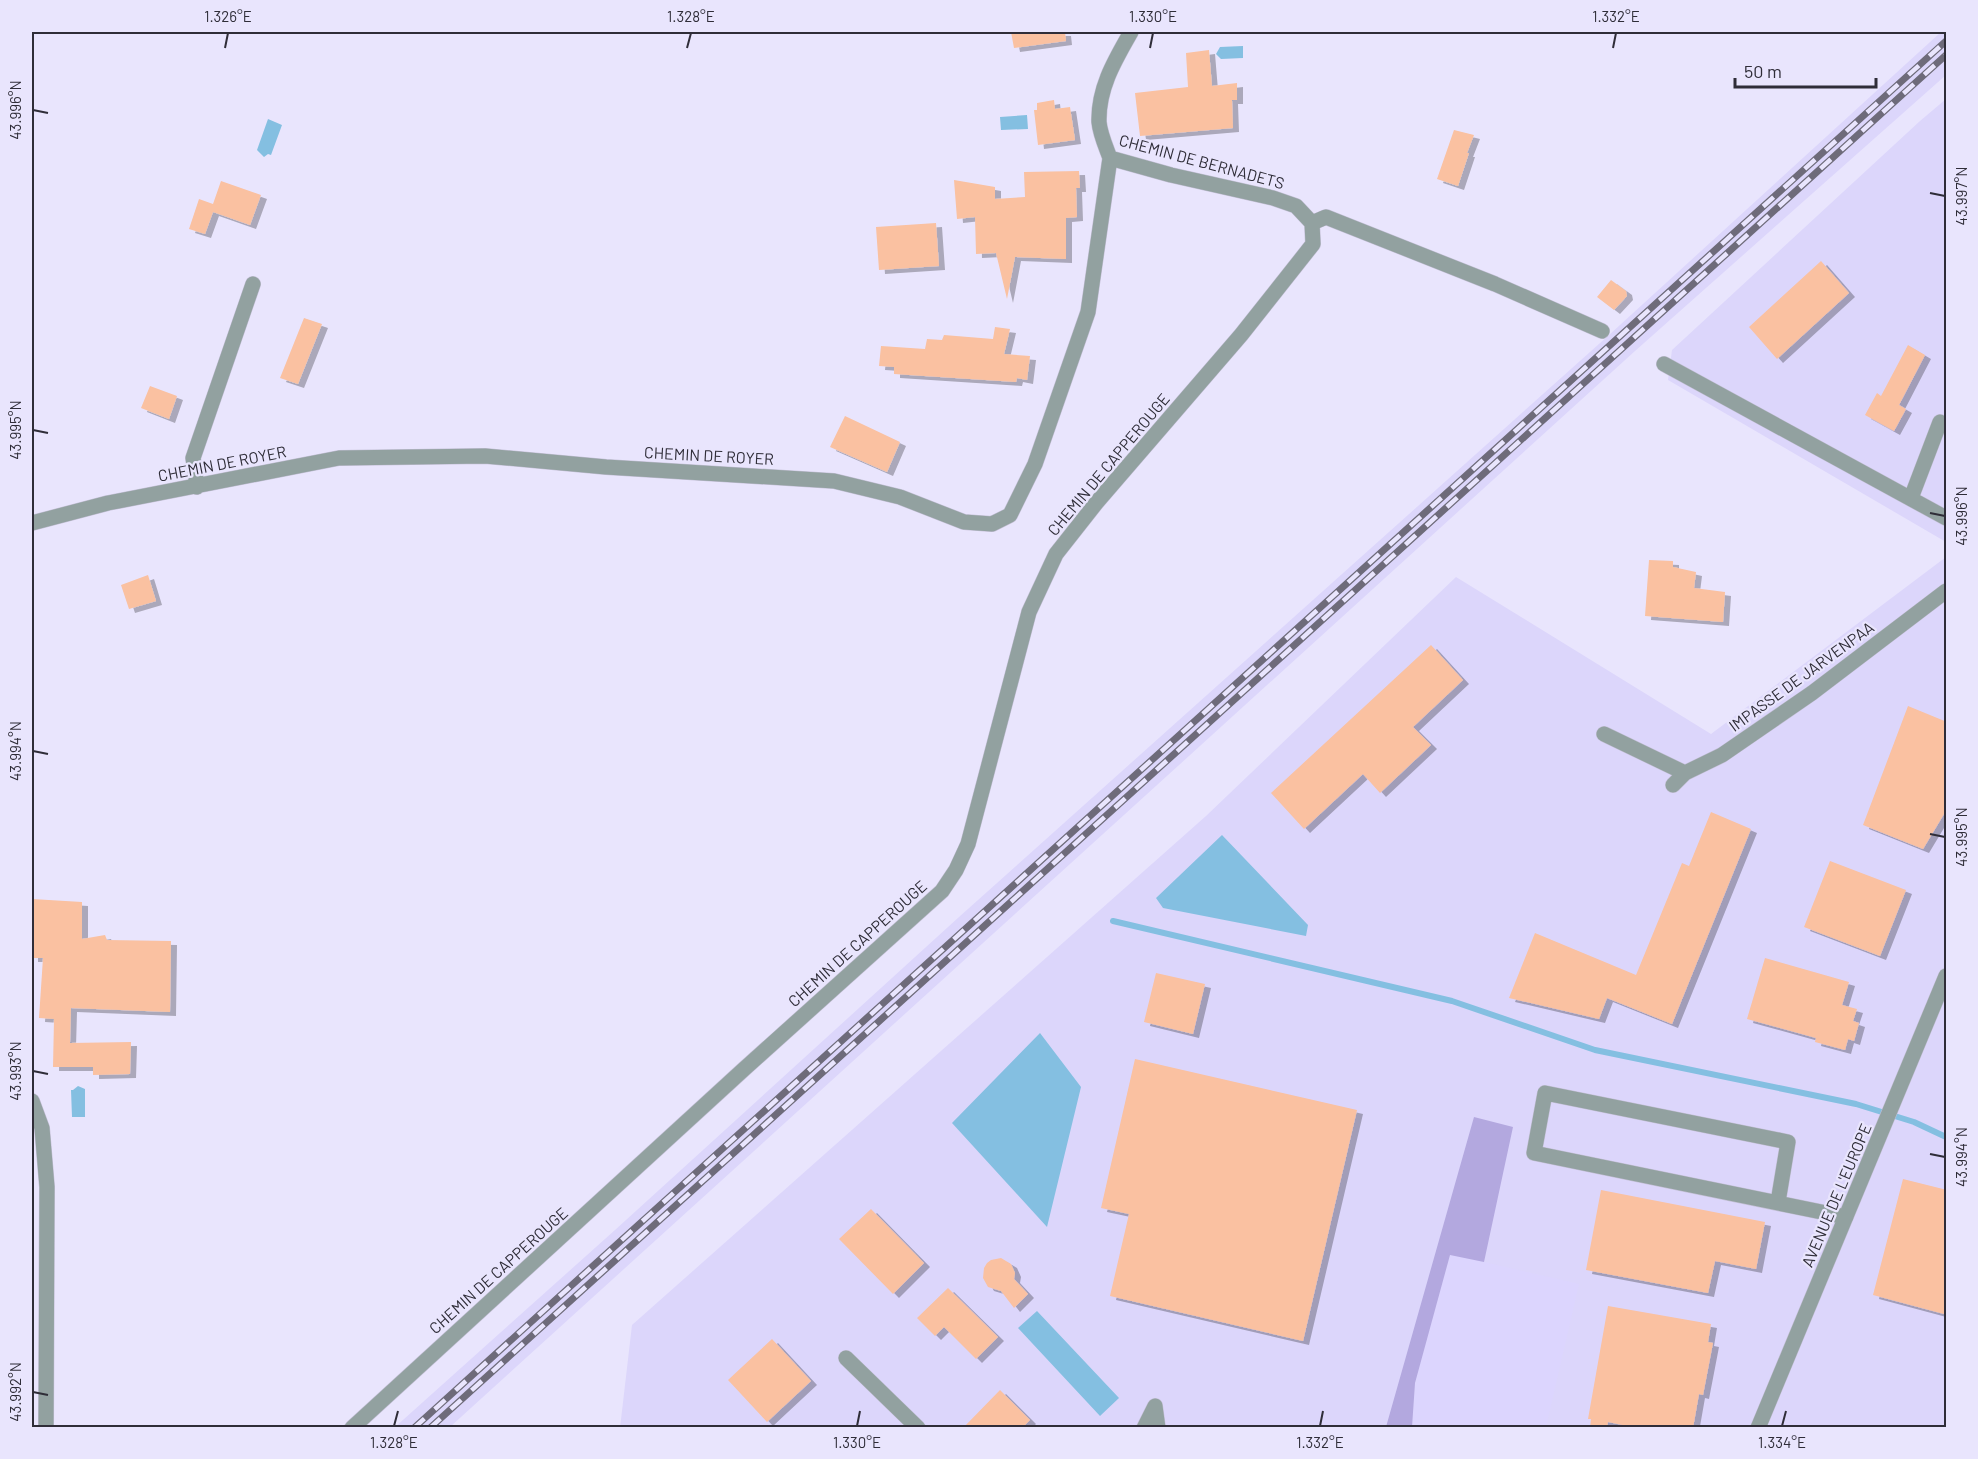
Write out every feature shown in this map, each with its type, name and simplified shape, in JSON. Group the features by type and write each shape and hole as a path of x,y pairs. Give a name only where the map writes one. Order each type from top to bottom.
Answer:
{"street":[{"name":"CHEMIN DE BERNADETS","path":"1131,32 1112,66 1102,94 1099,124 1110,158 1171,175 1273,198 1296,206 1312,223"},
{"name":"CHEMIN DE ROYER","path":"32,523 108,503 339,458 485,456 606,467 834,481 900,497 964,522 992,524 1010,515 1035,464 1088,312 1110,158"},
{"path":"1312,223 1326,217 1495,284 1602,331"},
{"name":"CHEMIN DE CAPPEROUGE","path":"352,1428 742,1070 942,891 956,870 968,844 1029,612 1056,554 1097,502 1241,335 1313,244 1312,223"},
{"path":"196,487 193,458 253,284"},
{"path":"1664,364 1947,518"},
{"path":"1911,498 1940,422"},
{"name":"IMPASSE DE JARVENPAA","path":"1673,785 1685,773 1722,755 1812,693 1947,591"},
{"path":"1604,734 1685,773"},
{"name":"AVENUE DE L'EUROPE","path":"1758,1428 1947,976"},
{"path":"1778,1202 1788,1142 1545,1093 1534,1153 1846,1217"},
{"path":"32,1101 42,1128 47,1187 46,1428"},
{"path":"846,1358 918,1428"},
{"path":"1144,1428 1155,1406 1158,1428"}],"shaded area":[{"path":"1941,32 1946,32 1946,75 1635,351 450,1427 394,1428 959,917 1609,335"},
{"path":"1946,99 1946,542 1668,380 1672,350"},
{"path":"1946,557 1946,1427 620,1428 632,1325 1206,816 1456,577 1711,734"},
{"path":"1474,1117 1513,1127 1484,1262 1450,1255 1415,1383 1412,1427 1386,1427"},
{"path":"1450,1254 1579,1284 1546,1427 1412,1428 1415,1383"}],"water":[{"path":"1243,46 1243,58 1221,59 1216,54 1220,47"},
{"path":"1027,115 1028,129 1001,130 1000,117"},
{"path":"268,119 282,125 271,155 264,157 257,150"},
{"path":"1222,835 1308,925 1306,936 1163,908 1156,898"},
{"path":"1040,1033 1081,1087 1047,1227 952,1123"},
{"path":"78,1086 85,1089 85,1117 72,1117 71,1090"},
{"path":"1037,1311 1119,1398 1100,1416 1018,1328"}],"building":[{"path":"1011,32 1065,32 1066,41 1014,48"},
{"path":"1209,50 1212,86 1237,83 1237,100 1232,100 1233,128 1140,136 1135,93 1188,87 1186,53"},
{"path":"1054,100 1055,109 1070,107 1075,140 1038,145 1034,110 1037,110 1037,103"},
{"path":"1454,130 1474,135 1458,186 1437,179"},
{"path":"1079,171 1080,188 1076,188 1077,217 1066,218 1066,259 1015,257 1007,299 996,253 976,254 975,217 957,219 954,180 995,187 995,199 1025,197 1024,172"},
{"path":"221,181 261,195 250,225 213,212 205,234 189,229 199,199 213,204"},
{"path":"936,223 939,266 879,270 876,227"},
{"path":"1821,261 1849,293 1777,359 1749,327"},
{"path":"1611,280 1626,291 1627,296 1614,310 1597,297"},
{"path":"304,318 322,324 298,384 280,378"},
{"path":"995,327 1010,329 1004,354 1030,356 1027,380 1017,378 1016,382 894,374 894,367 879,366 881,346 925,349 927,339 942,340 944,335 993,339"},
{"path":"1908,345 1925,355 1899,405 1906,409 1894,431 1865,415 1877,393 1881,396"},
{"path":"150,386 177,396 169,419 141,408"},
{"path":"845,416 900,442 887,472 830,447"},
{"path":"1649,560 1673,561 1673,567 1696,572 1694,588 1725,592 1723,622 1645,616"},
{"path":"148,575 156,601 129,609 121,585"},
{"path":"1431,645 1463,680 1413,727 1431,745 1380,793 1363,774 1304,829 1271,793"},
{"path":"1908,706 1947,722 1947,809 1923,849 1863,825"},
{"path":"1711,812 1751,829 1672,1024 1607,998 1599,1019 1509,998 1535,933 1636,975 1682,863 1689,866"},
{"path":"1830,861 1906,890 1880,956 1804,927"},
{"path":"32,899 82,902 82,939 105,935 107,940 171,941 170,1012 71,1008 70,1043 131,1042 130,1074 93,1075 93,1067 53,1067 54,1019 39,1018 43,958 32,958"},
{"path":"1765,958 1849,982 1842,1005 1857,1009 1853,1021 1859,1023 1854,1041 1848,1039 1845,1050 1815,1042 1816,1038 1747,1019"},
{"path":"1156,973 1205,984 1193,1034 1144,1022"},
{"path":"1135,1059 1357,1110 1303,1341 1110,1296 1129,1214 1101,1208"},
{"path":"1903,1179 1947,1190 1947,1305 1944,1314 1873,1295"},
{"path":"1601,1190 1765,1222 1756,1269 1715,1261 1708,1293 1586,1270"},
{"path":"871,1209 924,1263 893,1294 839,1239"},
{"path":"1001,1258 1011,1264 1015,1273 1014,1279 1028,1294 1014,1308 1001,1291 988,1287 983,1278 987,1263"},
{"path":"948,1288 998,1337 976,1359 944,1327 935,1336 917,1318"},
{"path":"1608,1306 1711,1324 1708,1342 1713,1343 1703,1395 1699,1394 1693,1428 1637,1428 1608,1422 1607,1428 1590,1428 1591,1419 1588,1419"},
{"path":"772,1339 811,1381 767,1422 728,1380"},
{"path":"1000,1390 1030,1420 1022,1428 963,1428"}],"waterway":[{"path":"1113,921 1452,1001 1595,1050 1856,1104 1914,1122 1946,1137"}],"railway":[{"path":"414,1428 1946,41"},
{"path":"430,1428 1946,55"}]}
